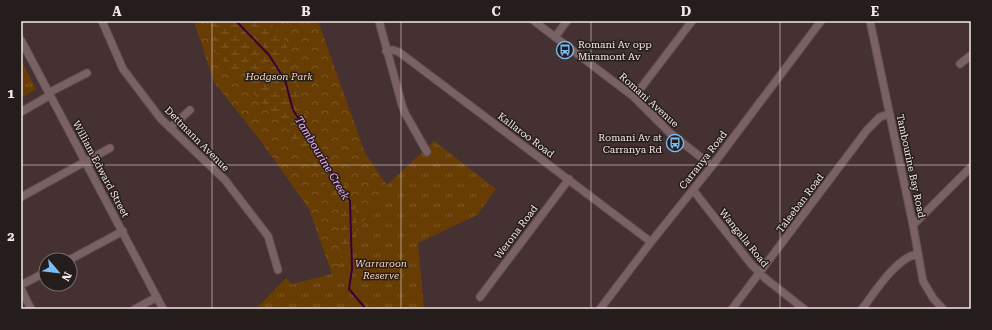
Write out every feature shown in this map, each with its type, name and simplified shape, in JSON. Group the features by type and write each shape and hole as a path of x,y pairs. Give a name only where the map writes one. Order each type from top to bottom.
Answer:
{"street":[{"name":"Dettmann Avenue","path":"102,21 123,69 161,119 225,180 268,236 278,270"},
{"path":"379,21 385,47 405,113 427,152"},
{"name":"Romani Avenue","path":"534,21 634,97 674,136 712,166"},
{"path":"555,37 567,21"},
{"path":"634,97 692,21"},
{"name":"Carranya Road","path":"600,309 712,166 821,21"},
{"name":"Tambourine Bay Road","path":"870,21 913,225 917,254 925,285 933,298 943,309"},
{"name":"William Edward Street","path":"21,40 163,309"},
{"name":"Kallaroo Road","path":"385,47 399,52 651,242"},
{"path":"960,64 971,55"},
{"path":"21,112 47,97 49,93 87,73"},
{"path":"170,128 190,110"},
{"name":"Taleeban Road","path":"732,309 867,130 880,117 889,114"},
{"path":"21,197 110,148"},
{"path":"913,225 971,166"},
{"name":"Werona Road","path":"480,297 569,179"},
{"name":"Wangalla Road","path":"693,190 759,274 804,309"},
{"path":"78,255 123,231"},
{"path":"862,309 893,270 912,255 917,254"},
{"path":"21,285 38,276"},
{"path":"21,289 31,309"},
{"path":"134,309 157,297"}],"green space":[{"name":"Hodgson Park","path":"194,21 318,21 365,153 387,185 332,274 309,209 263,144 214,82"},
{"path":"210,21 268,21 286,41 301,102 324,153 337,169 355,198 359,269 342,269 340,206 319,174 285,129 242,78 212,49"},
{"path":"21,60 36,89 21,98"},
{"name":"Warraroon Reserve","path":"434,141 496,189 477,215 418,243 424,309 256,309 286,278 292,284 332,274 387,185"}],"waterway":[{"name":"Tambourine Creek","path":"236,21 269,55 285,80 293,110 350,201 352,269 349,289 366,309"}],"place":[{"name":"Romani Av opp Miramont Av","path":"565,50"},
{"name":"Romani Av at Carranya Rd","path":"675,143"}]}
